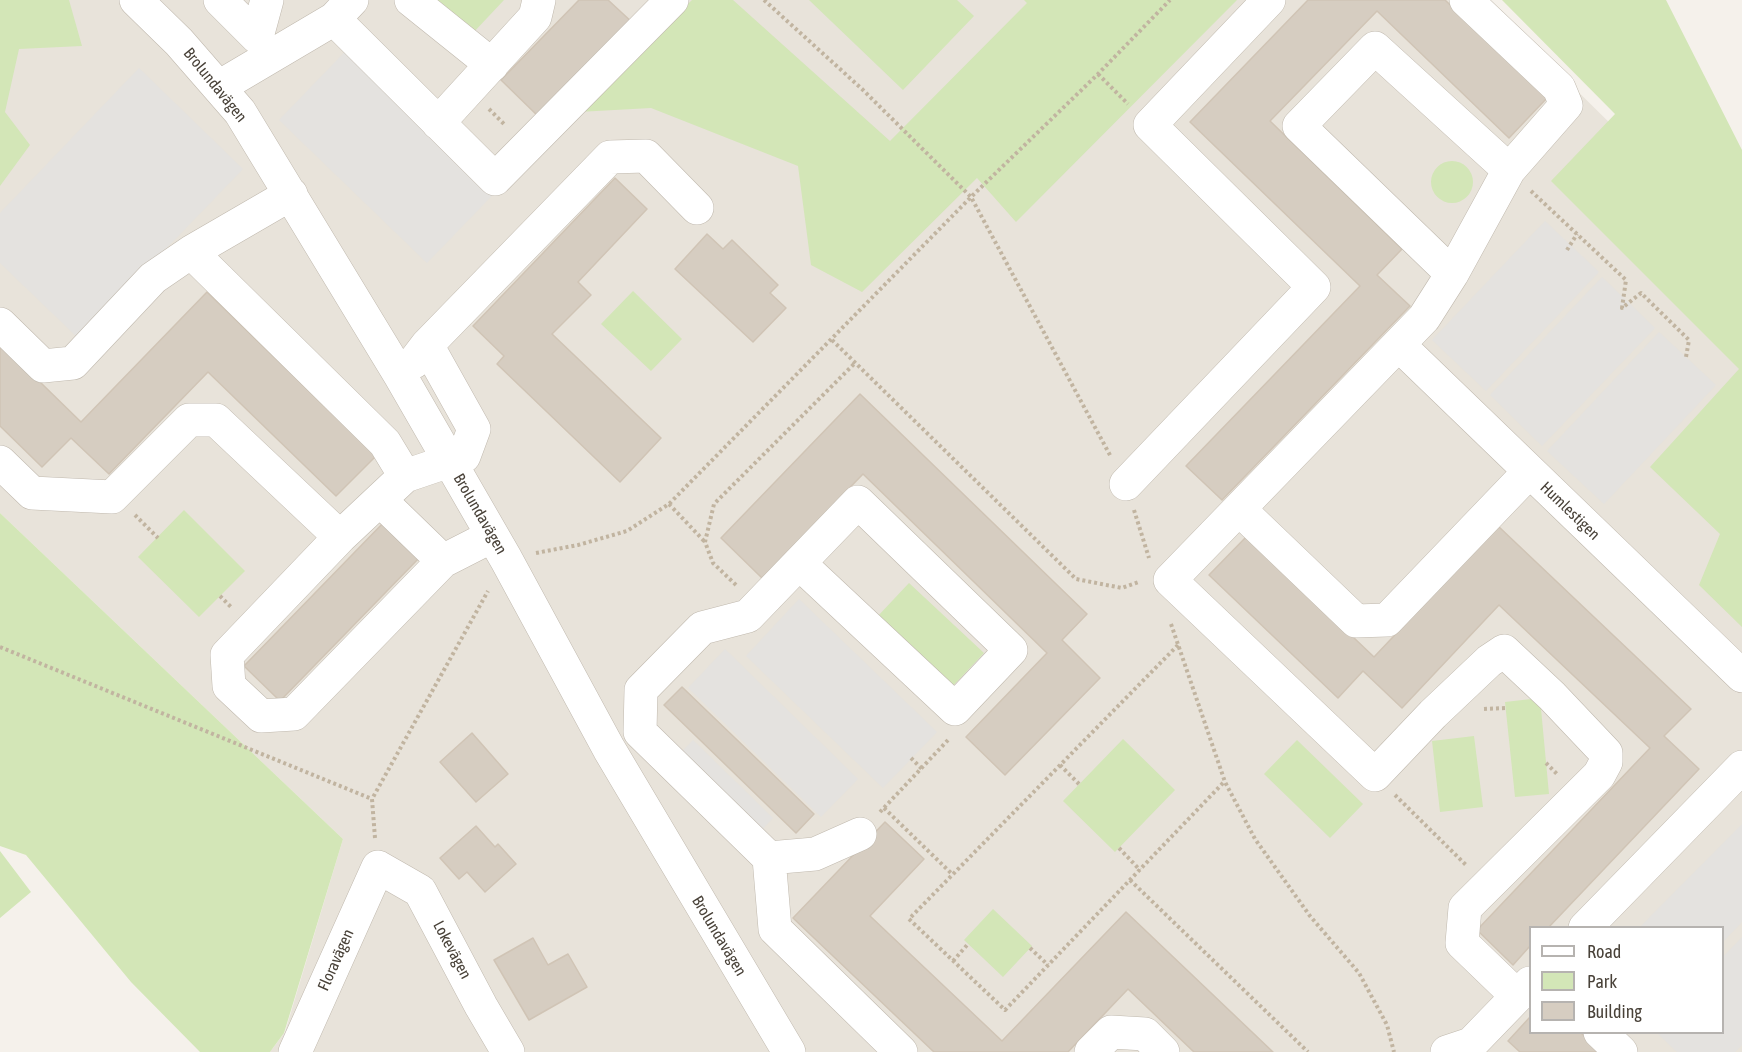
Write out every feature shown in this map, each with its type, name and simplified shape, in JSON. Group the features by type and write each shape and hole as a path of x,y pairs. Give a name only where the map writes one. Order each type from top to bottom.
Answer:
{"street":[{"name":"Brolundavägen","path":"136,0 179,42 240,112 291,194 450,461 609,749 789,1052"},
{"path":"220,0 263,48"},
{"path":"263,48 267,0"},
{"path":"411,0 492,65"},
{"path":"438,123 535,17 539,0"},
{"path":"219,87 263,48 343,9 438,123 495,179 672,0"},
{"path":"1126,484 1314,287 1150,126 1269,0"},
{"path":"1465,1049 1524,990 1462,943 1465,908 1599,775 1606,762 1606,753 1552,696 1504,651 1489,661 1433,714 1375,776 1170,580 1424,318 1452,274 1509,170 1566,105 1559,88 1466,0"},
{"path":"1452,274 1299,126 1375,48 1509,170"},
{"path":"401,377 427,345 610,158 646,156 698,208"},
{"path":"0,324 43,366 73,363 153,279 191,252 291,194"},
{"path":"191,252 385,442 405,476"},
{"path":"427,345 474,429 464,456 405,476 340,537 227,655 229,686 261,716 294,714 443,561 499,547"},
{"name":"Humlestigen","path":"1399,345 1742,676"},
{"path":"0,462 32,493 112,498 189,420 216,420 340,537"},
{"path":"1239,509 1356,621 1387,620 1529,472"},
{"path":"380,500 443,561"},
{"path":"799,563 955,709 1011,650 858,502 758,605 748,616 702,628 641,690 640,732 769,858 775,929 901,1052"},
{"path":"609,749 640,732"},
{"path":"1586,926 1742,767"},
{"path":"769,858 815,854 860,834"},
{"name":"Floravägen","path":"295,1052 378,867"},
{"name":"Lokevägen","path":"378,867 420,891 508,1052"},
{"path":"1091,1052 1111,1032 1145,1034 1163,1052"},
{"path":"1602,1034 1621,1052"}],"path":[{"path":"378,867 372,799 499,547 578,545 627,531 669,504 971,197 1098,74 1170,0"},
{"path":"1098,74 1150,126"},
{"path":"1509,170 1626,280 1622,308 1641,293 1689,340 1686,357"},
{"path":"1567,250 1577,234"},
{"path":"832,340 1076,579 1122,588 1143,581"},
{"path":"705,542 714,504 855,363"},
{"path":"669,504 705,542 713,563 758,605"},
{"path":"1178,645 909,919 1005,1010 1225,782"},
{"path":"0,647 372,799"},
{"path":"860,834 963,724 962,701"},
{"path":"911,758 922,769"},
{"path":"1060,765 1079,784"},
{"path":"1375,776 1487,885"},
{"path":"884,808 952,874"},
{"path":"1119,848 1140,870"},
{"path":"1130,880 1308,1052"},
{"path":"953,961 968,944"},
{"path":"1030,948 1048,965"}],"shaded area":[{"path":"0,0 1485,0 1623,136 1742,350 1742,1052 270,1052 285,1032 343,839 0,513"},
{"path":"364,32 512,175 427,263 279,120"},
{"path":"139,68 243,169 79,339 0,263 0,213"},
{"path":"1545,221 1599,272 1486,391 1432,340"},
{"path":"1602,277 1655,328 1542,446 1490,395"},
{"path":"1659,332 1716,385 1604,504 1547,451"},
{"path":"799,599 937,732 883,788 746,656"},
{"path":"725,649 858,779 821,817 688,688"},
{"path":"693,740 773,818 743,850 662,772"},
{"path":"1742,824 1742,922 1724,941 1724,926 1641,926"},
{"path":"1742,937 1742,1045 1735,1052 1677,1052 1658,1034 1724,1034 1724,956"}],"green space":[{"path":"0,0 69,0 82,46 19,49 5,112 30,145 0,186"},
{"path":"437,0 504,0 472,34"},
{"path":"692,0 733,0 890,141 1027,3 1024,0 1237,0 1016,222 977,178 862,292 811,265 798,166 651,108 578,112"},
{"path":"809,0 957,0 974,16 903,90"},
{"path":"1502,0 1666,0 1742,150 1742,627 1699,585 1720,534 1650,467 1739,369 1551,181 1615,114"},
{"path":"1452,161 1460,162 1467,167 1472,174 1472,190 1467,197 1460,202 1452,203 1444,202 1437,197 1432,190 1431,182 1432,174 1437,167 1444,162"},
{"path":"633,291 682,339 651,371 601,324"},
{"path":"184,510 245,571 199,617 138,557"},
{"path":"0,513 343,839 284,1033 270,1052 200,1052 131,982 26,855 0,846"},
{"path":"909,583 984,653 951,688 877,617"},
{"path":"1540,698 1549,794 1515,797 1505,702"},
{"path":"1474,736 1483,807 1440,812 1432,741"},
{"path":"1123,739 1175,790 1115,852 1063,801"},
{"path":"1297,740 1363,804 1330,838 1264,774"},
{"path":"0,851 31,892 0,918"},
{"path":"993,909 1032,946 1003,977 964,940"}],"building":[{"path":"579,0 608,0 634,24 542,120 501,80"},
{"path":"1308,0 1445,0 1547,98 1509,138 1377,11 1270,121 1402,249 1377,275 1410,306 1222,500 1186,466 1360,286 1190,122"},
{"path":"615,178 647,209 578,282 591,295 552,334 661,438 620,482 497,364 504,356 473,326"},
{"path":"707,234 723,249 732,240 778,285 770,293 786,308 753,342 675,269"},
{"path":"207,292 376,456 336,496 208,372 109,474 71,438 42,467 0,426 0,343 81,422"},
{"path":"860,394 1087,614 1062,640 1100,678 1005,775 966,737 1047,653 863,474 762,578 721,538"},
{"path":"385,521 421,556 280,701 244,666"},
{"path":"1498,526 1691,709 1664,736 1699,769 1550,926 1529,926 1529,947 1513,965 1477,930 1650,748 1499,605 1402,708 1363,671 1338,698 1209,575 1247,536 1374,657"},
{"path":"682,687 814,814 796,833 664,705"},
{"path":"472,733 508,774 476,802 440,762"},
{"path":"885,822 924,859 870,916 1002,1041 1126,912 1273,1052 1194,1052 1128,989 1068,1052 934,1052 793,918"},
{"path":"476,826 495,847 498,844 516,864 485,892 467,872 459,879 440,858"},
{"path":"533,938 548,965 568,954 587,987 529,1020 494,960"},
{"path":"1529,1018 1529,1034 1582,1034 1601,1052 1520,1052 1508,1041"}]}
